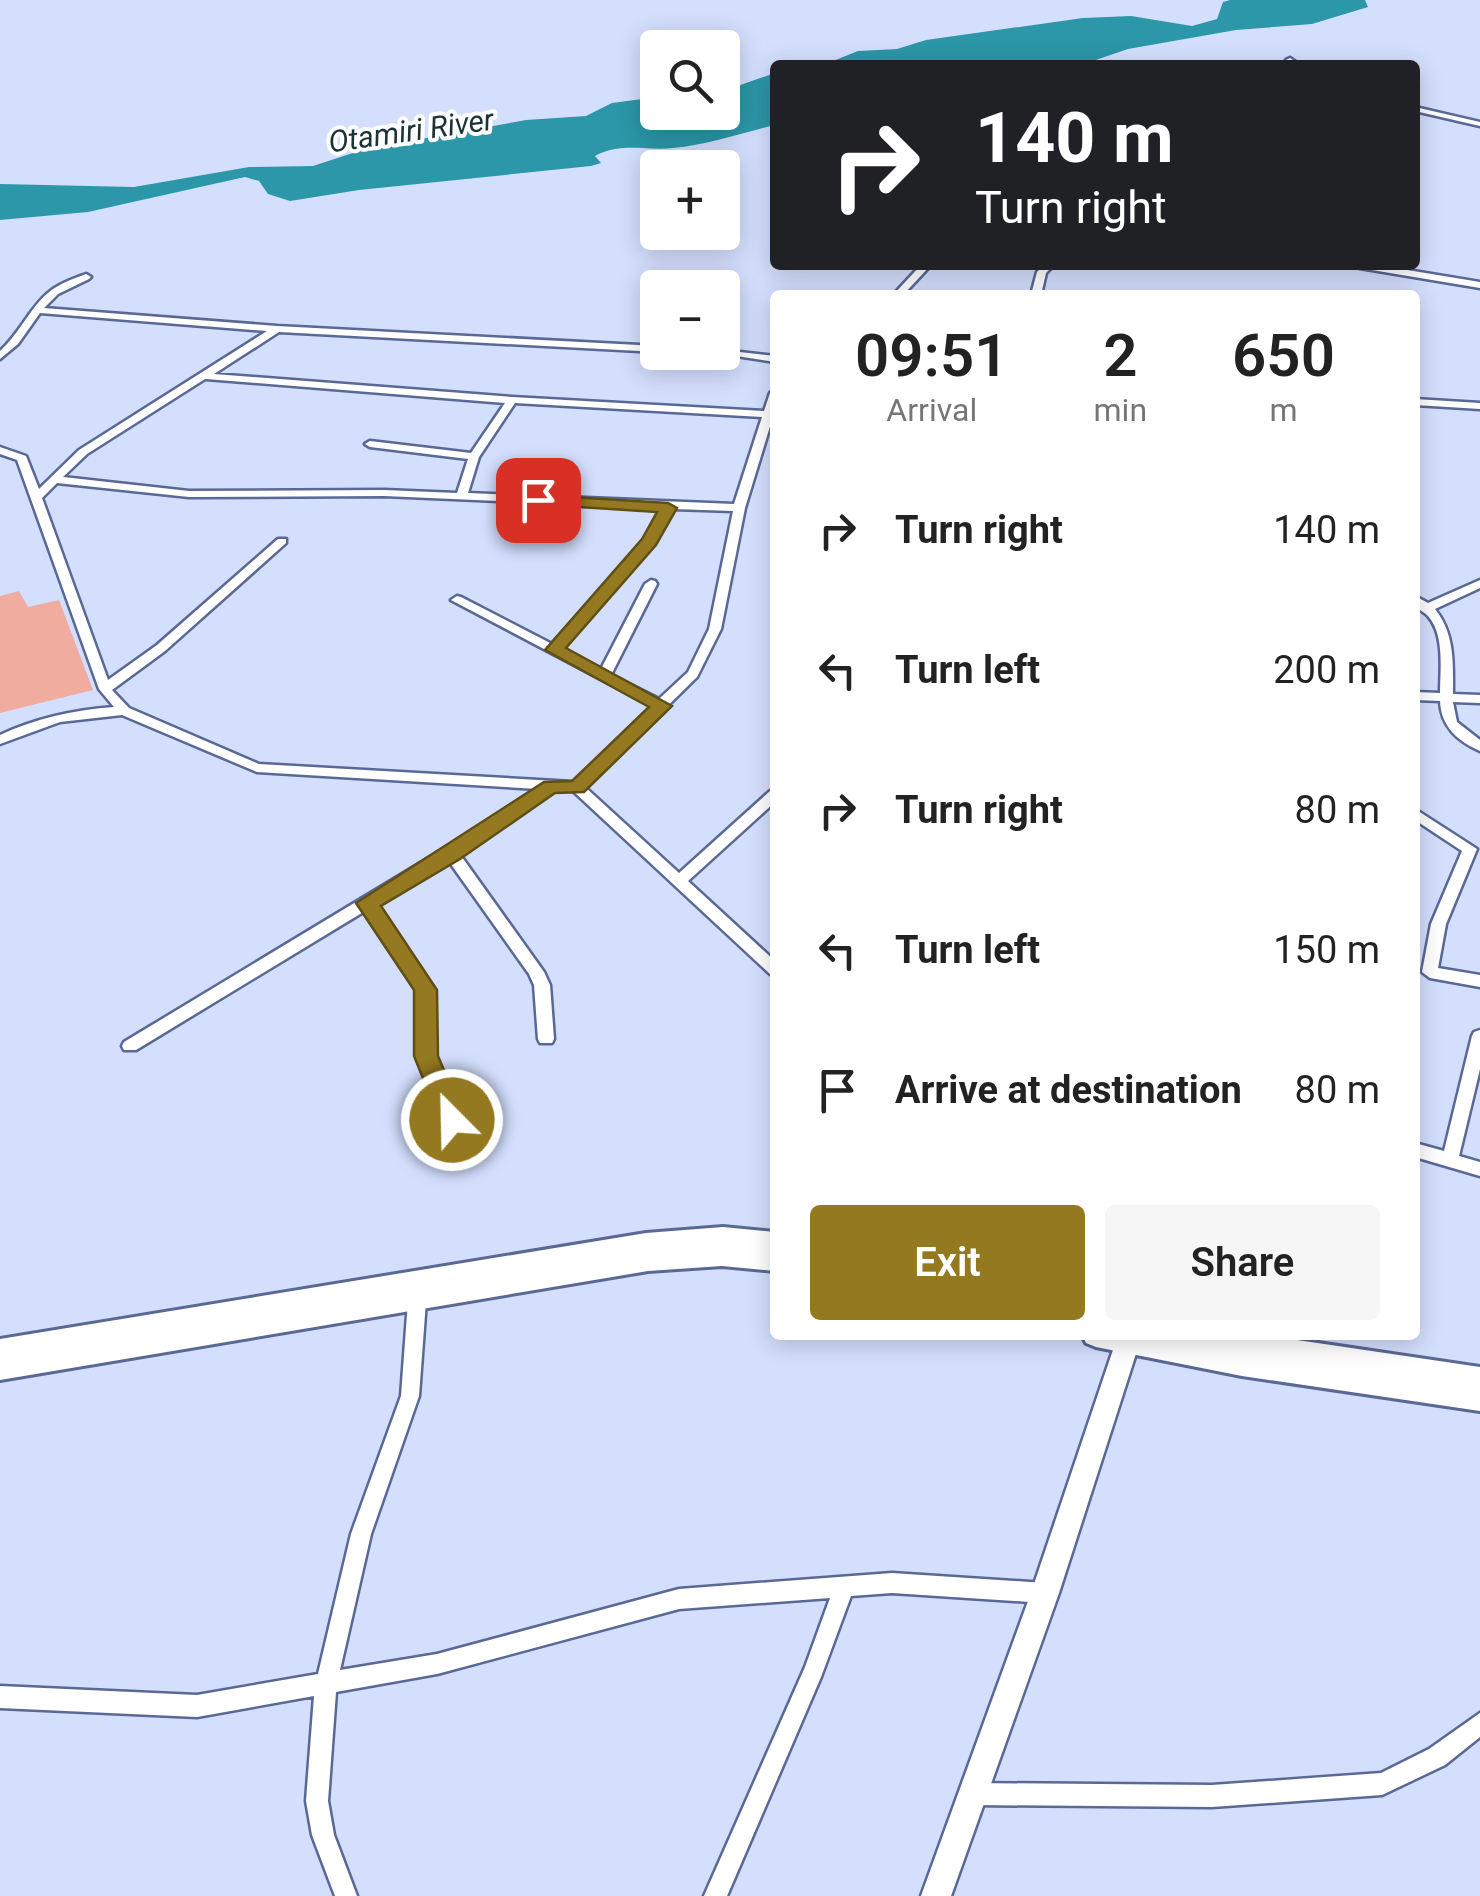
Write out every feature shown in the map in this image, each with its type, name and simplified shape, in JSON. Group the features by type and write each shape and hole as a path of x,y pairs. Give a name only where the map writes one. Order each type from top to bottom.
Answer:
{"main road":[{"path":"0,1351 646,1244 723,1238 770,1243"},
{"path":"0,1368 648,1260 722,1255 770,1260"},
{"path":"1134,1340 1242,1364 1480,1398"},
{"path":"1216,1340 1480,1379"}],"street":[{"path":"1420,110 1480,124"},
{"path":"903,290 921,270"},
{"path":"1390,270 1480,285"},
{"path":"0,356 15,346 36,310 54,292 86,277"},
{"path":"36,310 277,329 640,348"},
{"path":"36,498 84,452 277,329"},
{"path":"740,355 770,358"},
{"path":"206,376 512,400 766,414"},
{"path":"462,496 474,457 512,400"},
{"path":"1420,402 1480,406"},
{"path":"577,788 693,674 707,652 739,508 770,405"},
{"path":"370,444 474,457"},
{"path":"0,450 22,458 105,690 124,711 257,768 467,778 577,788 770,965"},
{"path":"58,480 189,494 462,496 668,508 739,508"},
{"path":"554,650 650,542 668,508"},
{"path":"105,690 187,627 282,541"},
{"path":"604,676 650,584"},
{"path":"1420,610 1480,584"},
{"path":"457,600 662,706"},
{"path":"1420,603 1441,621 1452,724 1480,747"},
{"path":"1420,696 1480,698"},
{"path":"0,740 90,712 124,711"},
{"path":"130,1046 237,977 452,854 551,786"},
{"path":"679,881 770,799"},
{"path":"1420,816 1475,844 1449,893 1431,957 1423,971 1480,981"},
{"path":"452,854 536,972 542,984 546,1039"},
{"path":"368,903 426,990 426,1056 452,1120"},
{"path":"1450,1160 1480,1036"},
{"path":"1420,1151 1480,1170"},
{"path":"346,1896 323,1835 317,1801 326,1684 360,1534 410,1396 417,1301"},
{"path":"936,1896 1045,1592 1129,1340"},
{"path":"0,1697 196,1706 437,1664 680,1599 892,1582 1045,1592"},
{"path":"715,1896 814,1670 845,1585"},
{"path":"971,1794 1212,1796 1382,1784 1436,1757 1480,1724"}],"shaded area":[{"path":"1365,0 1368,7 1312,24 1236,30 1128,49 1096,60 836,60 858,51 897,49 926,40 1083,18 1131,16 1192,26 1217,19 1223,2"},
{"path":"770,75 770,126 686,146 615,149 595,156 601,163 591,166 290,201 268,194 259,181 245,177 88,212 0,220 0,184 134,187 249,167 313,166 365,149 526,120 586,116 612,103 640,99 640,130 740,130 740,85"},
{"path":"19,591 28,607 59,600 93,690 0,713 0,596"}],"route":[{"path":"452,1120 426,1056 426,990 368,903 452,854 551,786 577,788 662,706 554,650 650,542 668,508 538,500"}],"water label":[{"name":"Otamiri River","path":"411,131"}]}
